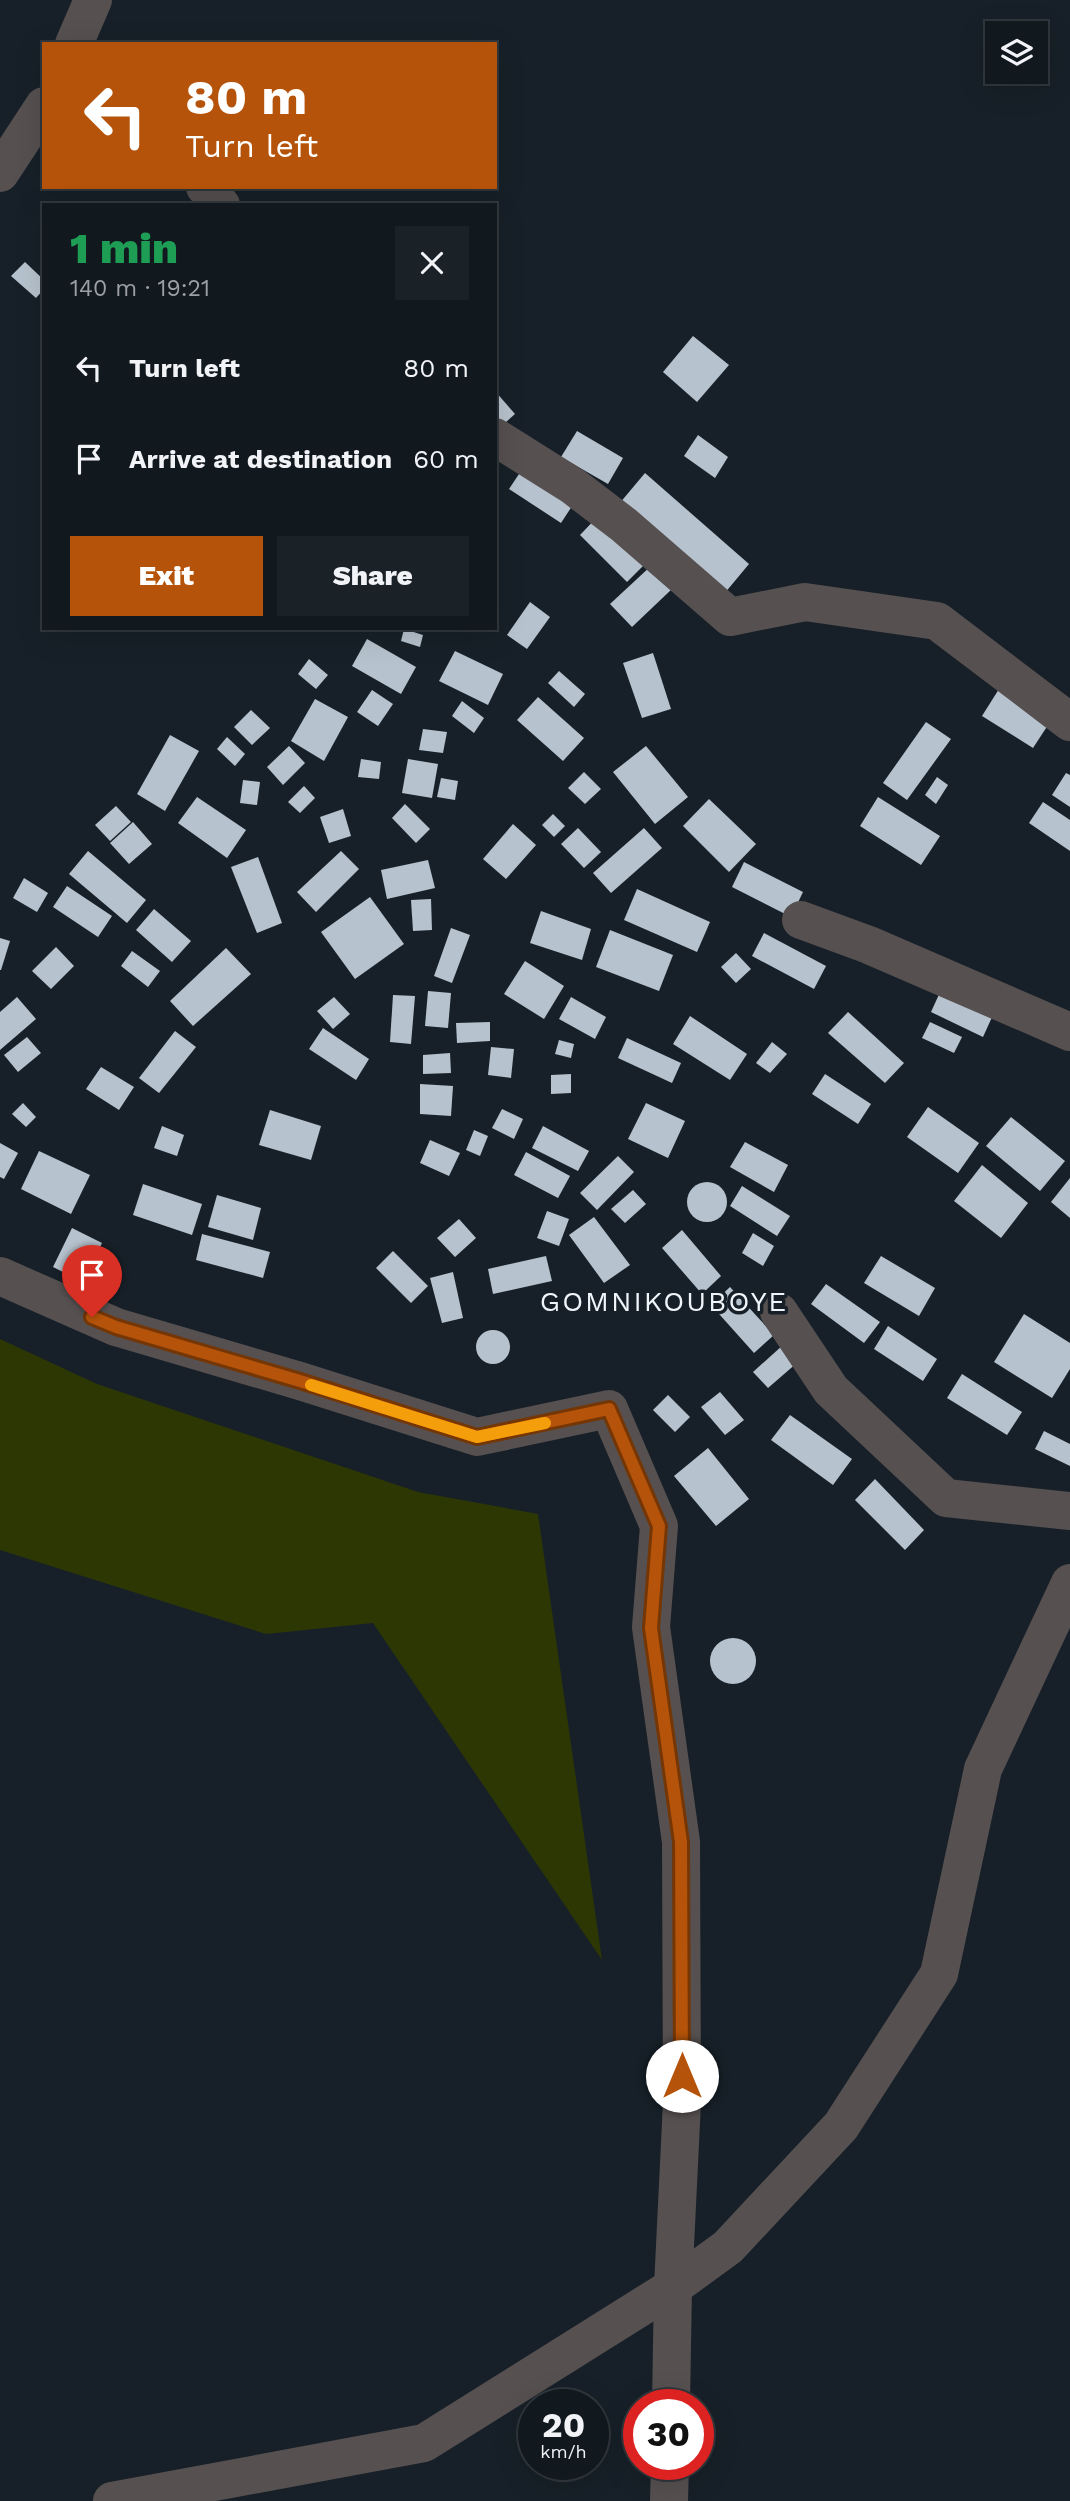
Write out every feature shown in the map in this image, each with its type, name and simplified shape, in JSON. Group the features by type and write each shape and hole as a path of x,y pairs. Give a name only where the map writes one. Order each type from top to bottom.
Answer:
{"street":[{"path":"75,42 93,0"},
{"path":"0,173 42,109"},
{"path":"207,189 219,203"},
{"path":"497,438 573,486 614,517 730,617 805,602 937,621 1070,722"},
{"path":"801,920 869,945 1070,1032"},
{"path":"0,1276 116,1327 477,1437 609,1409 659,1526 651,1628 681,1842 682,2102 671,2389"},
{"path":"779,1312 831,1390 946,1498 1070,1511"},
{"path":"112,2501 424,2443 673,2287 728,2247 841,2126 939,1974 983,1769 1070,1583"},
{"path":"669,2501 670,2480"}],"green space":[{"path":"0,1339 97,1384 418,1492 538,1514 602,1960 373,1623 266,1634 0,1550"}],"building":[{"path":"25,262 42,278 42,291 36,298 11,276"},
{"path":"693,336 729,365 697,402 663,372"},
{"path":"497,393 515,414 497,430"},
{"path":"577,431 623,458 608,484 561,457"},
{"path":"698,435 728,457 715,478 684,456"},
{"path":"525,465 576,500 561,523 509,489"},
{"path":"645,473 749,564 724,594 619,504"},
{"path":"601,513 649,560 627,582 580,535"},
{"path":"652,565 673,588 632,627 610,604"},
{"path":"530,602 550,617 527,649 507,635"},
{"path":"404,630 423,635 420,647 401,641"},
{"path":"367,639 416,667 401,694 352,666"},
{"path":"455,651 503,674 488,705 439,681"},
{"path":"653,653 671,709 642,718 623,663"},
{"path":"309,659 328,675 316,689 298,674"},
{"path":"559,671 585,694 574,707 548,683"},
{"path":"999,689 1050,722 1033,748 982,716"},
{"path":"372,690 393,704 378,726 357,712"},
{"path":"538,697 584,738 563,761 517,720"},
{"path":"315,699 348,717 324,761 291,741"},
{"path":"462,701 484,718 474,733 452,716"},
{"path":"251,710 270,728 252,745 234,727"},
{"path":"926,722 951,739 907,800 883,783"},
{"path":"423,729 447,732 443,753 419,750"},
{"path":"170,735 199,751 165,811 137,794"},
{"path":"227,737 245,754 235,766 217,749"},
{"path":"289,746 305,763 283,785 267,767"},
{"path":"646,746 688,797 655,824 613,772"},
{"path":"361,759 381,762 379,779 358,777"},
{"path":"408,759 438,764 432,798 402,793"},
{"path":"584,772 601,789 585,804 568,788"},
{"path":"1066,773 1070,775 1070,807 1052,795"},
{"path":"937,777 948,785 936,804 925,795"},
{"path":"441,778 458,781 455,800 437,797"},
{"path":"243,780 260,782 257,805 240,803"},
{"path":"304,786 315,798 300,813 288,802"},
{"path":"197,797 246,830 227,858 178,823"},
{"path":"878,797 940,836 921,865 860,826"},
{"path":"709,799 756,844 729,872 683,826"},
{"path":"1043,802 1070,820 1070,851 1029,823"},
{"path":"405,804 430,829 416,843 392,818"},
{"path":"116,806 131,822 110,841 95,825"},
{"path":"343,809 351,836 329,843 320,817"},
{"path":"553,814 565,826 554,837 542,825"},
{"path":"133,822 152,844 129,864 110,843"},
{"path":"513,824 536,845 506,879 483,859"},
{"path":"578,828 601,852 584,868 561,844"},
{"path":"644,828 662,848 611,893 593,873"},
{"path":"88,851 146,900 127,923 69,874"},
{"path":"341,851 359,869 316,912 297,892"},
{"path":"258,857 282,923 257,933 231,867"},
{"path":"428,860 435,888 387,899 381,870"},
{"path":"744,862 803,892 791,917 732,887"},
{"path":"24,878 48,893 37,912 13,898"},
{"path":"67,886 112,916 98,937 53,907"},
{"path":"637,889 710,922 697,952 624,920"},
{"path":"370,897 404,944 355,979 321,932"},
{"path":"431,899 432,930 413,931 411,900"},
{"path":"154,909 191,941 172,962 136,930"},
{"path":"541,911 591,929 582,960 530,943"},
{"path":"451,928 470,935 452,983 434,976"},
{"path":"610,930 673,955 659,991 596,967"},
{"path":"764,933 826,966 814,989 752,956"},
{"path":"0,938 10,941 1,970 0,970"},
{"path":"56,947 74,966 51,989 32,971"},
{"path":"226,948 251,974 193,1026 170,1001"},
{"path":"132,951 160,971 148,987 121,966"},
{"path":"736,953 751,969 736,983 721,967"},
{"path":"525,961 564,986 544,1019 504,994"},
{"path":"941,990 993,1015 983,1037 931,1012"},
{"path":"428,991 451,993 448,1028 425,1026"},
{"path":"393,995 415,996 411,1044 390,1042"},
{"path":"17,997 36,1019 0,1050 0,1012"},
{"path":"334,997 350,1014 333,1029 317,1011"},
{"path":"571,997 606,1017 595,1039 559,1019"},
{"path":"848,1012 904,1063 885,1083 828,1033"},
{"path":"690,1016 747,1054 730,1080 673,1044"},
{"path":"490,1022 490,1041 457,1043 456,1023"},
{"path":"930,1022 962,1037 954,1053 922,1038"},
{"path":"323,1028 369,1059 356,1080 309,1049"},
{"path":"175,1031 196,1047 159,1093 139,1078"},
{"path":"27,1037 41,1053 18,1072 4,1055"},
{"path":"627,1038 681,1063 672,1083 618,1058"},
{"path":"559,1040 574,1044 571,1058 555,1054"},
{"path":"772,1042 787,1054 770,1073 756,1063"},
{"path":"491,1047 514,1049 511,1078 488,1075"},
{"path":"450,1053 451,1073 423,1074 423,1055"},
{"path":"101,1067 134,1087 119,1110 86,1089"},
{"path":"571,1074 571,1093 551,1094 551,1075"},
{"path":"825,1074 871,1104 858,1124 812,1094"},
{"path":"420,1084 453,1086 451,1116 420,1114"},
{"path":"23,1103 36,1117 26,1127 12,1114"},
{"path":"646,1103 685,1121 668,1158 628,1139"},
{"path":"928,1107 979,1143 958,1173 907,1137"},
{"path":"502,1109 523,1119 514,1139 492,1128"},
{"path":"270,1110 321,1126 311,1160 259,1145"},
{"path":"1011,1117 1065,1161 1040,1191 986,1146"},
{"path":"162,1126 184,1135 177,1156 154,1148"},
{"path":"543,1126 589,1151 578,1171 532,1148"},
{"path":"474,1130 488,1136 480,1156 466,1150"},
{"path":"430,1140 460,1153 449,1176 420,1163"},
{"path":"745,1142 788,1165 774,1192 730,1167"},
{"path":"0,1143 18,1153 4,1179 0,1177"},
{"path":"39,1151 90,1175 71,1214 21,1189"},
{"path":"526,1152 570,1176 558,1198 514,1175"},
{"path":"618,1156 634,1172 597,1210 580,1193"},
{"path":"982,1165 1028,1203 1001,1238 954,1201"},
{"path":"1070,1178 1070,1218 1051,1202"},
{"path":"707,1182 715,1183 721,1188 726,1194 726,1210 721,1216 715,1221 707,1222 699,1221 693,1216 688,1210 687,1202 688,1194 693,1188 699,1183"},
{"path":"143,1184 202,1204 192,1235 133,1215"},
{"path":"742,1186 790,1216 777,1236 730,1206"},
{"path":"633,1190 646,1204 625,1223 611,1209"},
{"path":"217,1195 261,1208 253,1240 208,1227"},
{"path":"547,1211 569,1219 559,1246 537,1238"},
{"path":"594,1217 630,1265 604,1283 569,1235"},
{"path":"459,1219 476,1238 455,1257 437,1238"},
{"path":"72,1228 102,1243 83,1282 53,1267"},
{"path":"682,1230 721,1276 702,1294 662,1248"},
{"path":"753,1233 774,1246 763,1266 742,1253"},
{"path":"202,1234 270,1252 263,1278 196,1260"},
{"path":"393,1251 428,1286 411,1303 376,1268"},
{"path":"546,1256 552,1281 493,1294 488,1269"},
{"path":"881,1256 935,1288 919,1316 864,1283"},
{"path":"453,1272 463,1318 442,1323 430,1278"},
{"path":"826,1284 880,1322 864,1343 811,1304"},
{"path":"730,1287 774,1335 754,1353 711,1305"},
{"path":"1024,1314 1070,1343 1070,1369 1052,1398 994,1362"},
{"path":"888,1326 937,1359 923,1381 874,1349"},
{"path":"493,1330 505,1335 510,1347 505,1359 493,1364 481,1359 476,1347 481,1335"},
{"path":"783,1345 798,1362 768,1388 753,1372"},
{"path":"962,1374 1022,1412 1007,1435 947,1398"},
{"path":"720,1392 744,1420 725,1435 701,1407"},
{"path":"668,1395 690,1417 675,1432 653,1410"},
{"path":"790,1415 852,1459 833,1485 771,1440"},
{"path":"1044,1431 1070,1444 1070,1466 1035,1449"},
{"path":"708,1448 749,1499 716,1526 674,1476"},
{"path":"875,1479 924,1530 905,1550 855,1500"},
{"path":"733,1638 749,1645 756,1661 749,1677 733,1684 717,1677 710,1661 717,1645"}],"slow traffic":[{"path":"311,1385 477,1437 545,1423"}],"district":[{"name":"GOMNIKOUBOYE","path":"664,1301"}],"route":[{"path":"92,1317 116,1327 477,1437 609,1409 659,1526 651,1628 681,1842 682,2076"}]}
